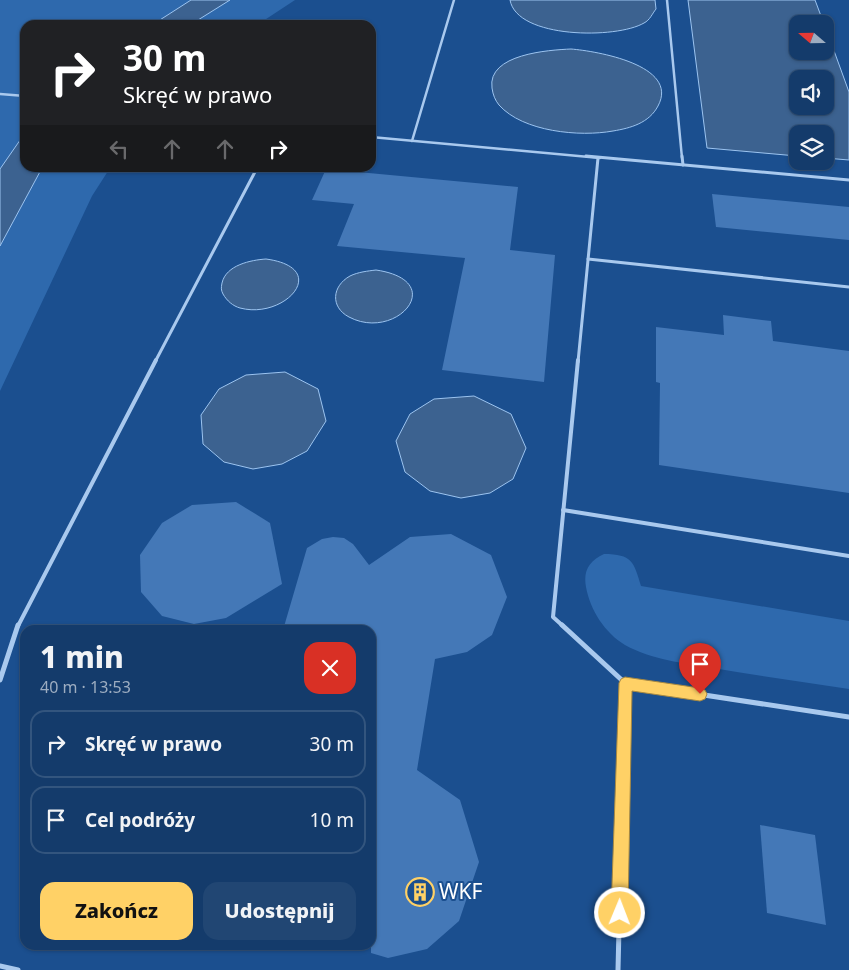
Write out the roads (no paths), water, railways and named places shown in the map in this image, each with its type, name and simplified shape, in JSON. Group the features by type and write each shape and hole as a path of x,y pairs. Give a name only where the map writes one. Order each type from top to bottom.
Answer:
{"lane":[{"path":"412,141 454,0"},
{"path":"667,0 682,165"},
{"path":"0,94 20,96"},
{"path":"376,137 849,180"},
{"path":"598,158 553,617 625,683 849,717"},
{"path":"0,680 20,619 255,172"},
{"path":"588,259 849,287"},
{"path":"563,510 849,556"},
{"path":"618,970 625,683"},
{"path":"0,966 18,970"}],"place":[{"name":"WKF","path":"420,892"}]}
